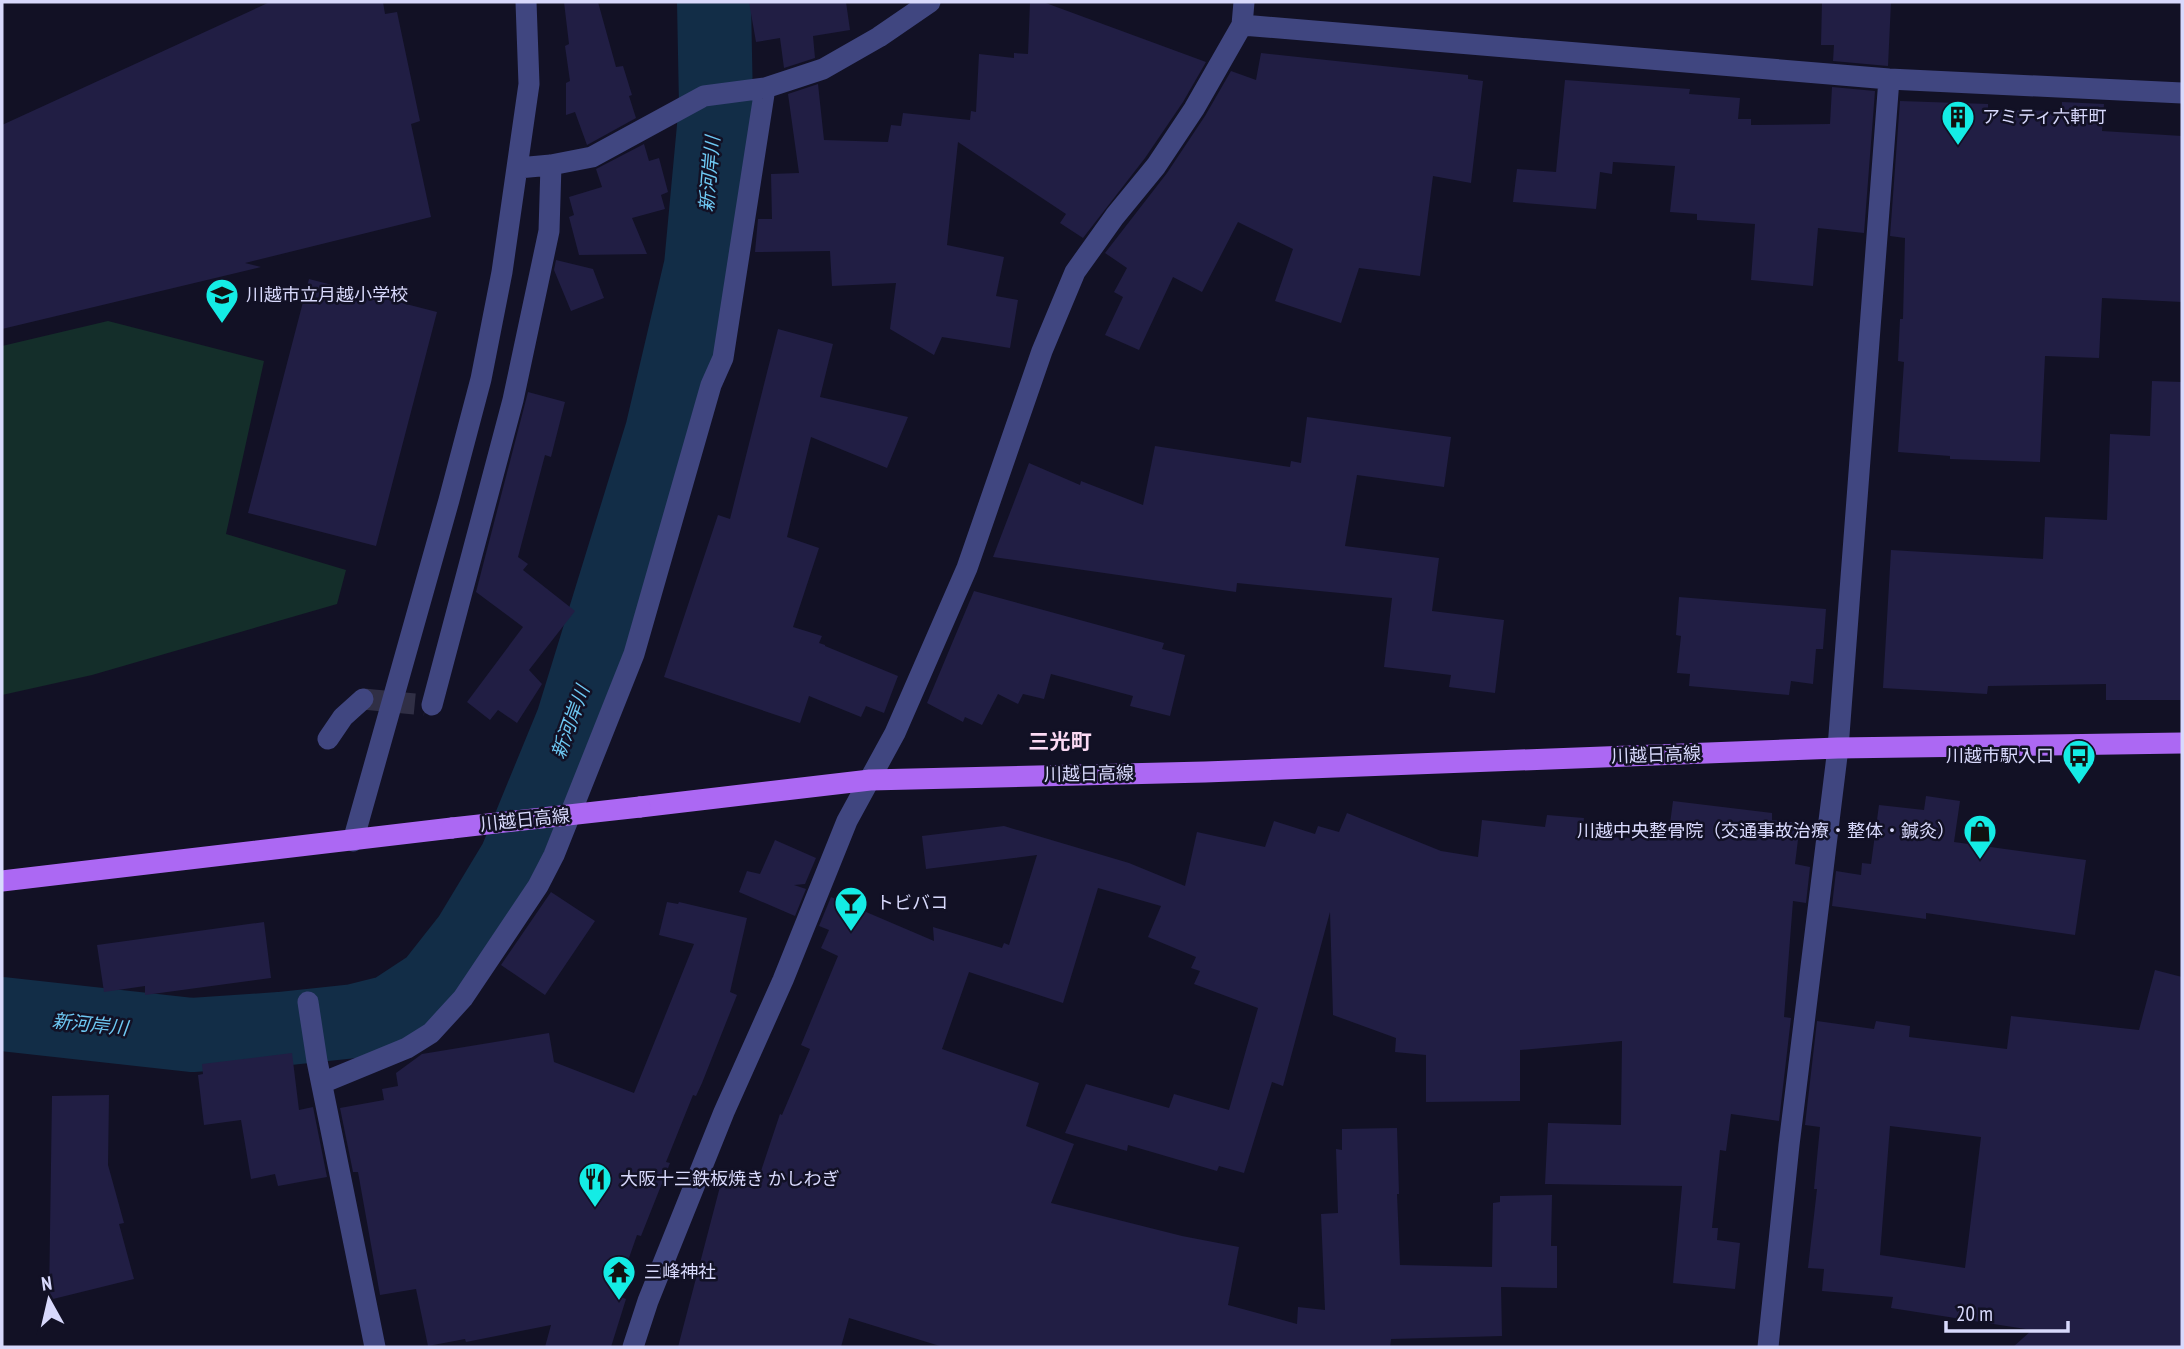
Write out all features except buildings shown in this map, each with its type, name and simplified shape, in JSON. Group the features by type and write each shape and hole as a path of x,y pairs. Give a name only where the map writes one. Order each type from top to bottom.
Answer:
{"main road":[{"name":"川越日高線","path":"2,881 870,780 1205,772 1838,748 2182,743"}],"street":[{"path":"352,841 481,379 502,272 529,85 526,2"},
{"path":"518,168 592,157 704,96 758,90 823,69 879,37 930,2"},
{"path":"633,1347 648,1301 724,1112 783,980 847,821 895,733 967,568 1042,351 1076,272 1115,216 1164,155 1194,109 1242,25 1244,2"},
{"path":"1242,25 1889,79 2182,93"},
{"path":"1768,1347 1789,1145 1838,748 1889,79"},
{"path":"322,1083 407,1048 431,1033 463,998 538,886 554,855 634,654 711,385 723,358 758,90"},
{"path":"431,706 513,400 549,230 551,165"},
{"path":"328,739 343,717 363,699"},
{"path":"308,1002 317,1061 375,1347"}],"green space":[{"path":"108,321 264,361 226,534 346,570 337,604 92,675 2,695 2,346"}],"waterway":[{"name":"新河岸川","path":"2,1014 192,1035 355,1021 391,1012 432,985 469,938 516,860 573,721 662,432 701,266 716,105 714,2"}],"tunnel":[{"path":"363,699 425,705"}],"place":[{"name":"アミティ六軒町","path":"1958,147"},
{"name":"川越市立月越小学校","path":"222,325"},
{"name":"川越市駅入口","path":"2079,786"},
{"name":"川越中央整骨院（交通事故治療・整体・鍼灸）","path":"1980,861"},
{"name":"トビバコ","path":"851,933"},
{"name":"大阪十三鉄板焼き かしわぎ","path":"595,1209"},
{"name":"三峰神社","path":"619,1302"}],"district":[{"name":"三光町","path":"1060,742"}]}
